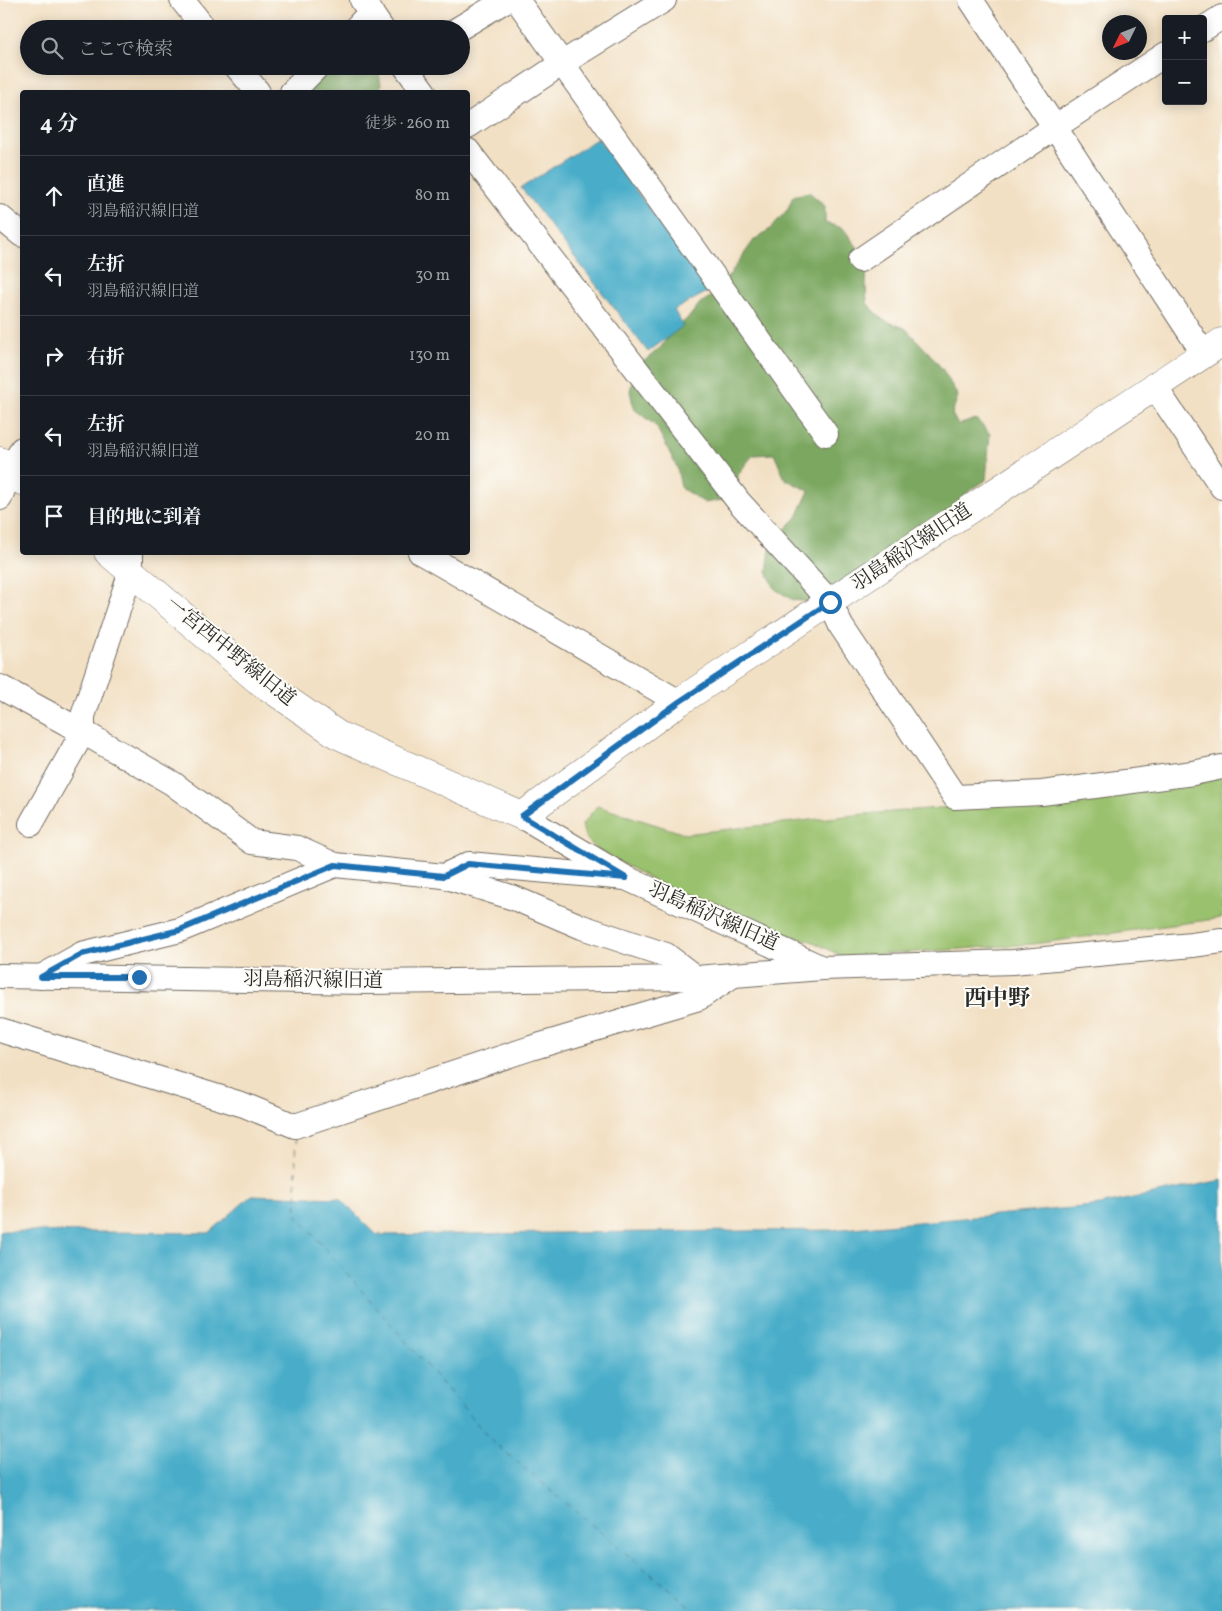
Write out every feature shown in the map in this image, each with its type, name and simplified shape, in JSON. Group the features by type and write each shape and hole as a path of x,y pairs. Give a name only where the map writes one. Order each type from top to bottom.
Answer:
{"street":[{"path":"182,0 198,20"},
{"path":"470,125 561,64 664,0"},
{"path":"971,0 1055,127 1213,348"},
{"path":"470,24 521,3 561,64 712,272 826,434"},
{"path":"1207,26 1222,17"},
{"path":"860,260 1162,57"},
{"path":"244,75 256,90"},
{"path":"294,90 309,75"},
{"path":"412,75 423,90"},
{"path":"470,154 739,502 830,602 841,626 955,797 1042,793 1193,773 1222,767"},
{"path":"0,217 20,233"},
{"name":"羽島稲沢線旧道","path":"822,968 626,878 522,816 679,702 1213,348"},
{"path":"1155,387 1222,487"},
{"path":"0,498 14,466"},
{"name":"一宮西中野線旧道","path":"115,555 131,562 258,680 338,735 522,816"},
{"path":"425,555 679,702"},
{"path":"31,824 83,732 83,716 131,562"},
{"path":"0,687 172,783 252,842 298,848 335,865 444,876 514,898 582,927 666,955 696,978"},
{"path":"444,876 468,864 626,878"},
{"path":"41,977 82,954 180,930 335,865"},
{"path":"822,968 1013,962 1222,941"},
{"name":"羽島稲沢線旧道","path":"0,976 367,982 696,978 822,968"},
{"path":"0,1030 244,1105 295,1126 531,1048 699,998 734,975"}],"green space":[{"path":"379,75 381,85 379,90 304,90 324,76"},
{"path":"809,192 825,206 825,223 843,228 867,264 867,303 883,320 905,328 943,370 958,396 952,414 958,425 976,419 990,434 986,480 965,494 964,511 921,549 899,537 895,554 838,605 793,600 775,589 767,572 770,549 780,534 797,517 809,491 785,479 774,454 753,455 738,474 738,489 728,499 705,503 681,488 677,467 656,426 634,409 630,391 636,368 661,347 670,334 690,316 700,303 716,294 754,240 770,229 788,209 793,196"},
{"path":"1222,777 1222,918 1034,944 844,957 811,941 756,926 677,893 597,850 585,837 582,825 597,806 685,834 855,815 1144,791"}],"water":[{"path":"598,138 709,291 674,310 683,326 648,352 521,188"},
{"path":"1222,1180 1222,1611 0,1611 0,1231 209,1233 252,1195 340,1198 377,1235 831,1230 1094,1206"}],"ferry route":[{"path":"295,1137 297,1216 492,1441 695,1611"}],"district":[{"name":"西中野","path":"997,999"}],"route":[{"path":"139,977 41,977 82,954 180,930 335,865 444,876 468,864 626,878 522,816 679,702 830,602"}]}
